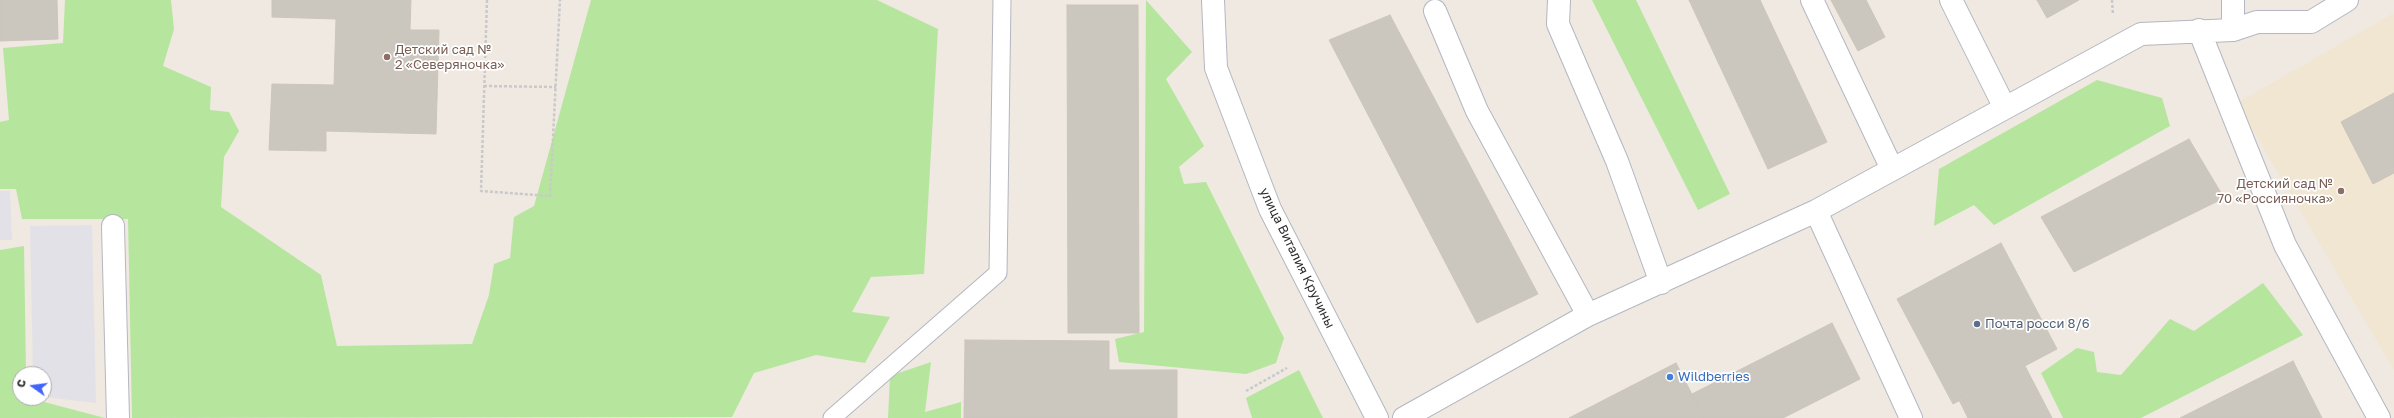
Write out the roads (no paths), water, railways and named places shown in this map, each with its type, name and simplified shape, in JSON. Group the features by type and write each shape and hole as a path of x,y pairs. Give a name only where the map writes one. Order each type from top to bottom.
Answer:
{"street":[{"name":"улица Виталия Кручины","path":"1213,0 1216,68 1270,209 1377,418"},
{"path":"1559,0 1558,24 1617,162 1661,283"},
{"path":"1812,0 1892,169"},
{"path":"1951,0 2005,108"},
{"path":"2233,0 2233,30"},
{"path":"1404,418 1588,315 1816,211 2141,34 2199,30 2233,30 2257,22 2311,22 2347,0"},
{"path":"1435,11 1478,111 1588,315"},
{"path":"2199,30 2285,245 2379,418"},
{"path":"1816,211 1911,418"},
{"path":"113,226 118,418"}],"lane":[{"path":"832,418 998,273 1002,0"}],"place":[{"name":"Детский сад № 2 «Северяночка»","path":"387,57"},
{"name":"Детский сад № 70 «Россияночка»","path":"2341,191"},
{"name":"Почта росси 8/6","path":"1977,324"},
{"name":"Wildberries","path":"1670,377"}]}
